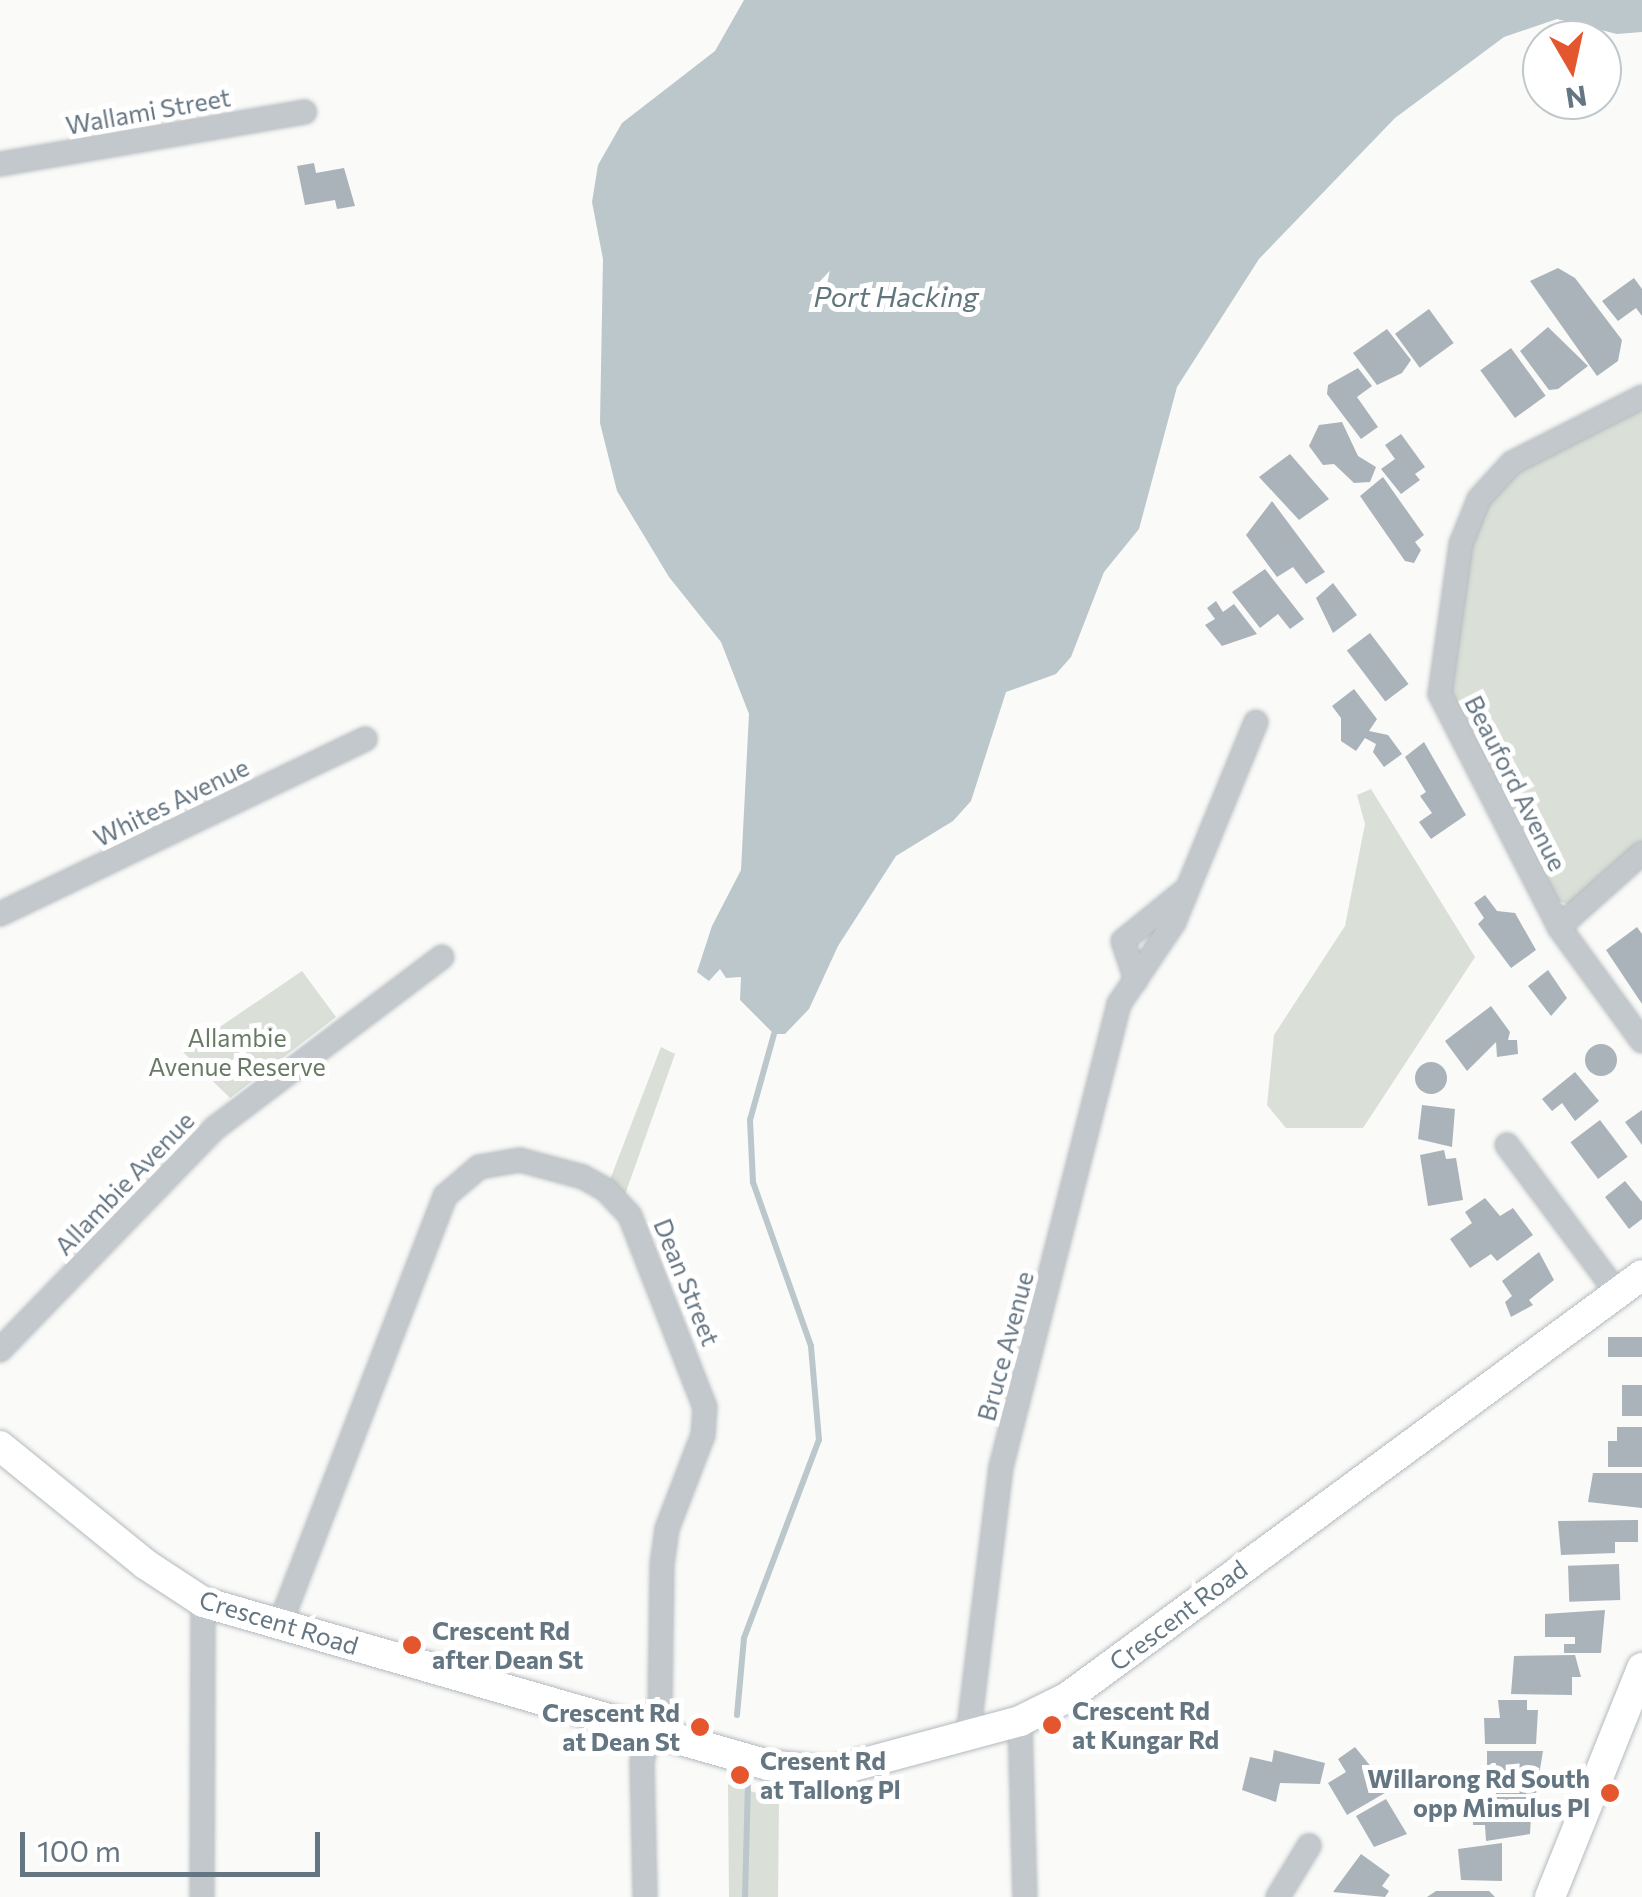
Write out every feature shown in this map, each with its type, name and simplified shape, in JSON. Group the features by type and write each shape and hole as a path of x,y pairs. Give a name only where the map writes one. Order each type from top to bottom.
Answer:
{"street":[{"name":"Wallami Street","path":"0,164 305,112"},
{"name":"Beauford Avenue","path":"1642,398 1496,476 1461,544 1440,694 1560,927 1642,1041"},
{"name":"Bruce Avenue","path":"968,1736 1001,1466 1120,1004 1156,956 1256,722"},
{"name":"Whites Avenue","path":"0,914 365,740"},
{"path":"1560,927 1642,853"},
{"name":"Bruce Avenue","path":"1136,980 1123,941 1188,886"},
{"name":"Allambie Avenue","path":"0,1350 215,1128 442,957"},
{"path":"1507,1145 1630,1284"},
{"name":"Dean Street","path":"280,1624 446,1196 479,1167 520,1160 583,1177 622,1203 705,1406 703,1435 667,1529 660,1701 642,1761 644,1897"},
{"name":"Crescent Road","path":"0,1446 156,1573 203,1602 651,1732 814,1773 968,1736 1020,1720 1068,1697 1630,1284"},
{"path":"202,1897 203,1602"},
{"path":"1550,1897 1642,1668"},
{"path":"1020,1720 1025,1897"},
{"path":"1278,1897 1308,1846"}],"green space":[{"path":"1642,410 1642,846 1575,907 1553,899 1447,683 1468,550 1487,502 1528,457"},
{"path":"1371,789 1475,957 1363,1128 1286,1128 1267,1105 1274,1035 1345,926 1365,824 1357,795"},
{"name":"Allambie Avenue Reserve","path":"302,971 336,1017 230,1098 183,1052"},
{"path":"661,1047 675,1054 622,1203 606,1190"},
{"path":"728,1784 779,1800 778,1897 729,1897"}],"water":[{"name":"Port Hacking","path":"744,0 1642,0 1642,32 1622,34 1622,20 1522,20 1522,31 1504,37 1395,118 1259,259 1177,387 1139,529 1104,572 1071,657 1056,674 1006,692 971,801 953,821 896,856 838,946 809,1009 785,1034 774,1034 740,1000 741,977 726,978 720,969 709,981 697,972 712,926 741,870 749,714 721,642 669,577 617,491 600,423 603,259 592,202 598,165 622,123 715,51"}],"building":[{"path":"314,163 316,173 344,168 355,206 337,209 335,200 305,205 297,166"},
{"path":"1558,268 1575,278 1622,340 1618,361 1597,376 1530,281"},
{"path":"1634,278 1642,289 1642,316 1636,308 1618,321 1602,301"},
{"path":"1429,309 1454,343 1420,368 1395,334"},
{"path":"1548,327 1588,366 1558,389 1549,390 1520,351"},
{"path":"1387,329 1411,360 1402,373 1377,385 1353,353"},
{"path":"1511,348 1546,396 1515,418 1480,370"},
{"path":"1358,368 1372,386 1357,397 1378,427 1361,439 1327,394 1328,385"},
{"path":"1342,422 1358,456 1376,467 1370,482 1354,483 1334,464 1323,465 1309,446 1319,425"},
{"path":"1401,434 1425,467 1415,474 1420,480 1401,494 1381,469 1395,459 1385,445"},
{"path":"1290,454 1329,499 1299,520 1259,477"},
{"path":"1383,477 1424,535 1415,542 1421,550 1414,563 1405,561 1360,496"},
{"path":"1272,501 1325,572 1306,584 1293,567 1277,577 1246,535"},
{"path":"1265,569 1304,619 1290,629 1278,614 1260,628 1232,592"},
{"path":"1333,583 1357,615 1333,633 1316,598"},
{"path":"1216,601 1223,612 1234,604 1257,634 1222,646 1205,625 1215,619 1207,608"},
{"path":"1370,633 1409,684 1385,702 1347,650"},
{"path":"1354,689 1377,719 1369,731 1388,735 1402,754 1384,767 1373,752 1376,744 1365,738 1356,751 1341,741 1341,718 1332,706"},
{"path":"1424,742 1466,815 1431,839 1419,822 1432,813 1420,796 1426,792 1405,757"},
{"path":"1485,895 1497,911 1515,913 1536,950 1511,968 1478,924 1484,918 1474,903"},
{"path":"1637,927 1642,934 1642,1004 1606,950"},
{"path":"1548,970 1567,998 1551,1016 1528,986"},
{"path":"1491,1006 1510,1032 1508,1040 1517,1040 1518,1054 1497,1057 1496,1042 1467,1071 1445,1041"},
{"path":"1601,1044 1613,1048 1617,1060 1613,1072 1601,1076 1589,1072 1585,1060 1589,1048"},
{"path":"1431,1062 1442,1067 1447,1078 1442,1089 1431,1094 1420,1089 1415,1078 1420,1067"},
{"path":"1575,1072 1599,1101 1575,1121 1562,1103 1552,1111 1542,1099"},
{"path":"1422,1105 1455,1109 1452,1147 1418,1139"},
{"path":"1642,1110 1642,1145 1625,1122"},
{"path":"1600,1120 1628,1157 1598,1179 1570,1142"},
{"path":"1444,1150 1446,1159 1456,1158 1463,1200 1428,1206 1420,1155"},
{"path":"1625,1181 1642,1202 1642,1219 1629,1229 1605,1197"},
{"path":"1485,1198 1500,1216 1513,1208 1533,1235 1497,1261 1491,1254 1470,1268 1450,1239 1472,1223 1465,1212"},
{"path":"1539,1252 1554,1280 1529,1300 1533,1305 1511,1317 1505,1302 1512,1296 1502,1281"},
{"path":"1608,1337 1642,1337 1642,1357 1608,1357"},
{"path":"1622,1385 1642,1385 1642,1416 1622,1416"},
{"path":"1617,1427 1642,1427 1642,1467 1608,1467 1608,1441 1617,1441"},
{"path":"1593,1473 1642,1473 1642,1508 1588,1502"},
{"path":"1638,1520 1638,1542 1615,1542 1615,1553 1561,1555 1558,1521"},
{"path":"1619,1564 1620,1600 1569,1602 1568,1566"},
{"path":"1605,1610 1601,1653 1564,1653 1564,1644 1575,1644 1575,1637 1545,1637 1545,1614"},
{"path":"1575,1655 1581,1677 1572,1677 1572,1695 1511,1694 1514,1656"},
{"path":"1498,1700 1527,1700 1527,1710 1538,1710 1536,1744 1485,1744 1484,1718 1500,1718"},
{"path":"1355,1747 1390,1790 1347,1815 1328,1783 1346,1772 1338,1759"},
{"path":"1274,1750 1325,1763 1320,1784 1280,1783 1276,1802 1242,1790 1250,1757 1272,1762"},
{"path":"1487,1751 1543,1751 1536,1794 1496,1794 1496,1784 1487,1784"},
{"path":"1472,1797 1532,1797 1530,1834 1486,1841 1485,1825 1473,1825"},
{"path":"1386,1799 1407,1834 1374,1847 1356,1816"},
{"path":"1502,1843 1502,1881 1461,1880 1458,1849"},
{"path":"1361,1854 1390,1875 1382,1886 1389,1891 1385,1897 1333,1892"},
{"path":"1436,1891 1489,1891 1495,1897 1427,1897"}],"waterway":[{"path":"737,1715 744,1638 819,1440 811,1346 753,1182 750,1120 774,1034"},
{"path":"745,1897 748,1786"}],"place":[{"name":"Crescent Rd after Dean St","path":"412,1645"},
{"name":"Crescent Rd at Kungar Rd","path":"1052,1725"},
{"name":"Crescent Rd at Dean St","path":"700,1727"},
{"name":"Cresent Rd at Tallong Pl","path":"740,1775"},
{"name":"Willarong Rd South opp Mimulus Pl","path":"1610,1793"}]}
